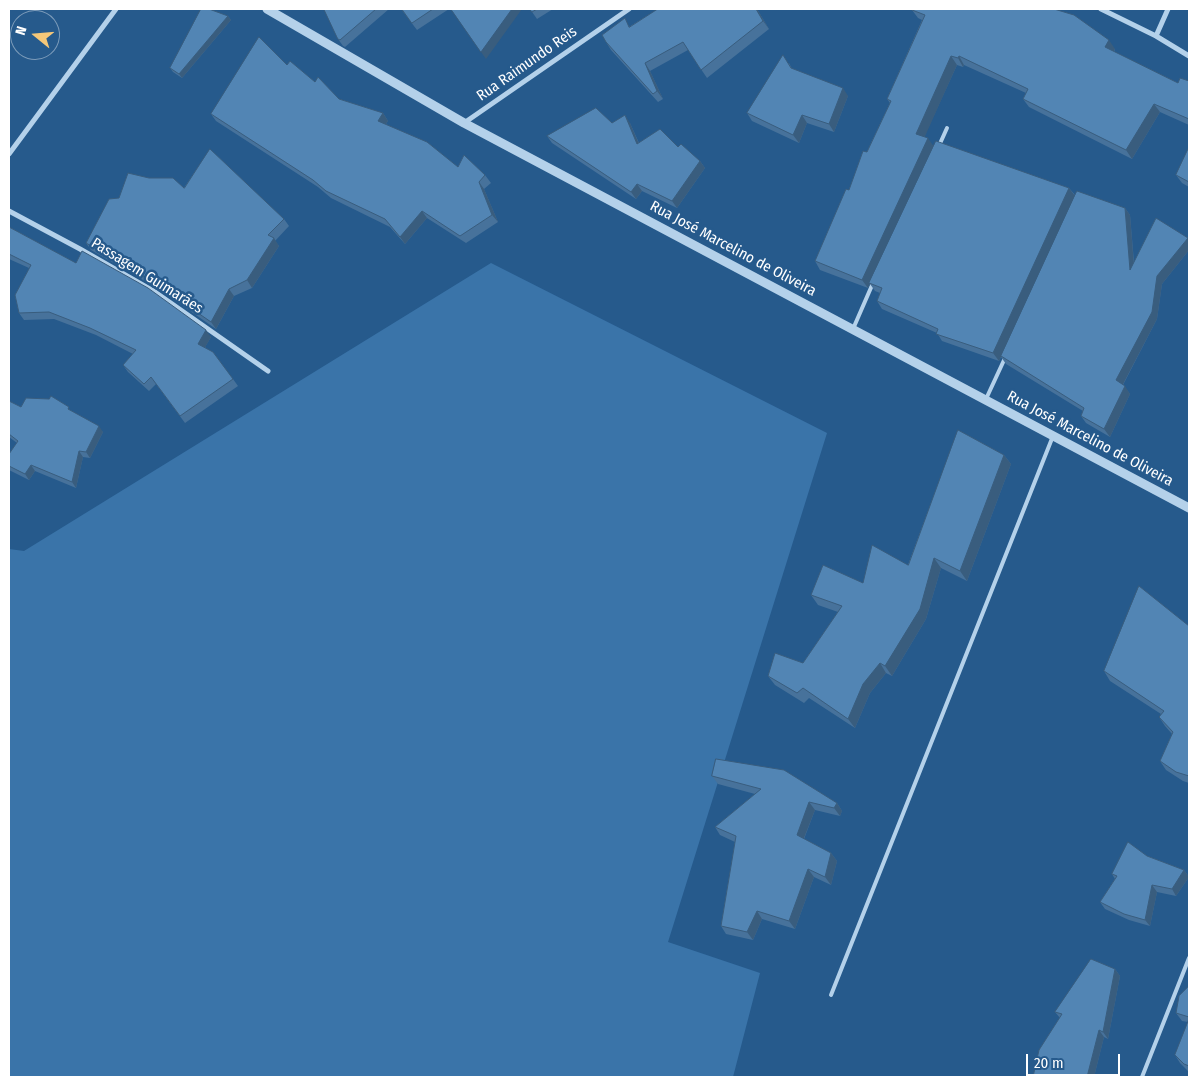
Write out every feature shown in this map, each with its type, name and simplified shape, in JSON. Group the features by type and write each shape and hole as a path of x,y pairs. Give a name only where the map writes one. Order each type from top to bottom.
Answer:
{"street":[{"path":"9,154 116,9"},
{"name":"Rua José Marcelino de Oliveira","path":"267,9 464,123 1189,508"},
{"name":"Rua Raimundo Reis","path":"464,123 629,9"},
{"path":"1101,9 1156,36 1189,56"},
{"path":"1156,36 1168,9"},
{"name":"Passagem Guimarães","path":"9,211 155,292 268,371"}],"lane":[{"path":"935,153 947,128"},
{"path":"853,328 878,274"},
{"path":"986,399 1006,357"},
{"path":"831,995 1053,436"},
{"path":"1142,1077 1189,958"}],"shaded area":[{"path":"491,263 827,433 668,942 760,973 733,1077 9,1077 9,549 24,551"}],"building":[{"path":"201,9 209,9 228,16 179,74 170,68"},
{"path":"324,9 376,9 340,40"},
{"path":"402,9 433,9 412,23"},
{"path":"451,9 512,9 481,52"},
{"path":"658,9 756,9 763,21 701,70 683,42 645,63 657,91 653,94 606,42 602,35 625,18 629,27"},
{"path":"913,9 1054,9 1074,15 1109,40 1105,47 1178,83 1180,78 1189,81 1189,119 1154,104 1126,150 1023,99 1028,89 959,56 958,58 951,56 916,134 928,138 862,280 815,261 846,189 849,190 863,151 867,152 891,101 887,99 925,15"},
{"path":"259,37 287,65 290,61 315,82 318,77 339,99 383,113 378,121 427,142 458,167 464,155 485,175 479,182 492,215 460,236 422,211 400,237 385,219 326,191 313,180 211,114"},
{"path":"783,55 791,68 843,88 829,124 802,115 793,135 747,113"},
{"path":"596,108 612,123 625,115 637,144 660,129 678,147 681,144 700,161 672,201 637,184 631,192 547,136"},
{"path":"936,141 1069,188 993,353 936,334 938,329 877,301 882,288 869,283"},
{"path":"1189,147 1189,182 1176,175"},
{"path":"210,149 284,219 268,235 274,238 247,280 229,289 211,322 152,281 86,243 109,199 119,198 128,173 149,178 173,178 184,188"},
{"path":"1077,191 1125,208 1130,270 1156,218 1188,238 1157,276 1152,312 1116,380 1125,386 1104,429 1081,416 1084,408 1001,356"},
{"path":"9,227 76,263 82,251 148,288 206,330 198,344 213,352 233,379 180,416 151,377 144,384 123,365 136,350 90,328 49,312 19,313 15,295 31,265 9,254"},
{"path":"51,396 69,407 68,409 99,426 86,452 79,451 72,482 31,465 25,474 9,466 9,454 18,441 9,434 9,401 21,407 26,398 49,399"},
{"path":"958,430 1004,455 960,571 934,558 920,609 885,666 880,663 863,684 848,719 803,688 797,693 768,676 775,653 803,663 842,606 811,595 823,565 863,583 872,545 908,565"},
{"path":"1139,586 1189,626 1189,776 1176,772 1160,761 1173,732 1159,717 1164,711 1104,671"},
{"path":"716,759 784,770 837,803 834,808 809,802 797,835 831,853 825,877 808,869 789,921 757,911 747,932 721,926 736,836 715,827 761,789 712,776"},
{"path":"1128,842 1147,856 1184,870 1172,889 1152,885 1145,920 1124,914 1100,902 1117,876 1112,874"},
{"path":"1091,959 1115,969 1103,1032 1099,1030 1087,1077 1033,1077 1039,1050 1062,1014 1055,1012"},
{"path":"1189,986 1189,1017 1176,1013 1179,996"},
{"path":"1189,1019 1189,1066 1184,1064 1175,1055"}]}
